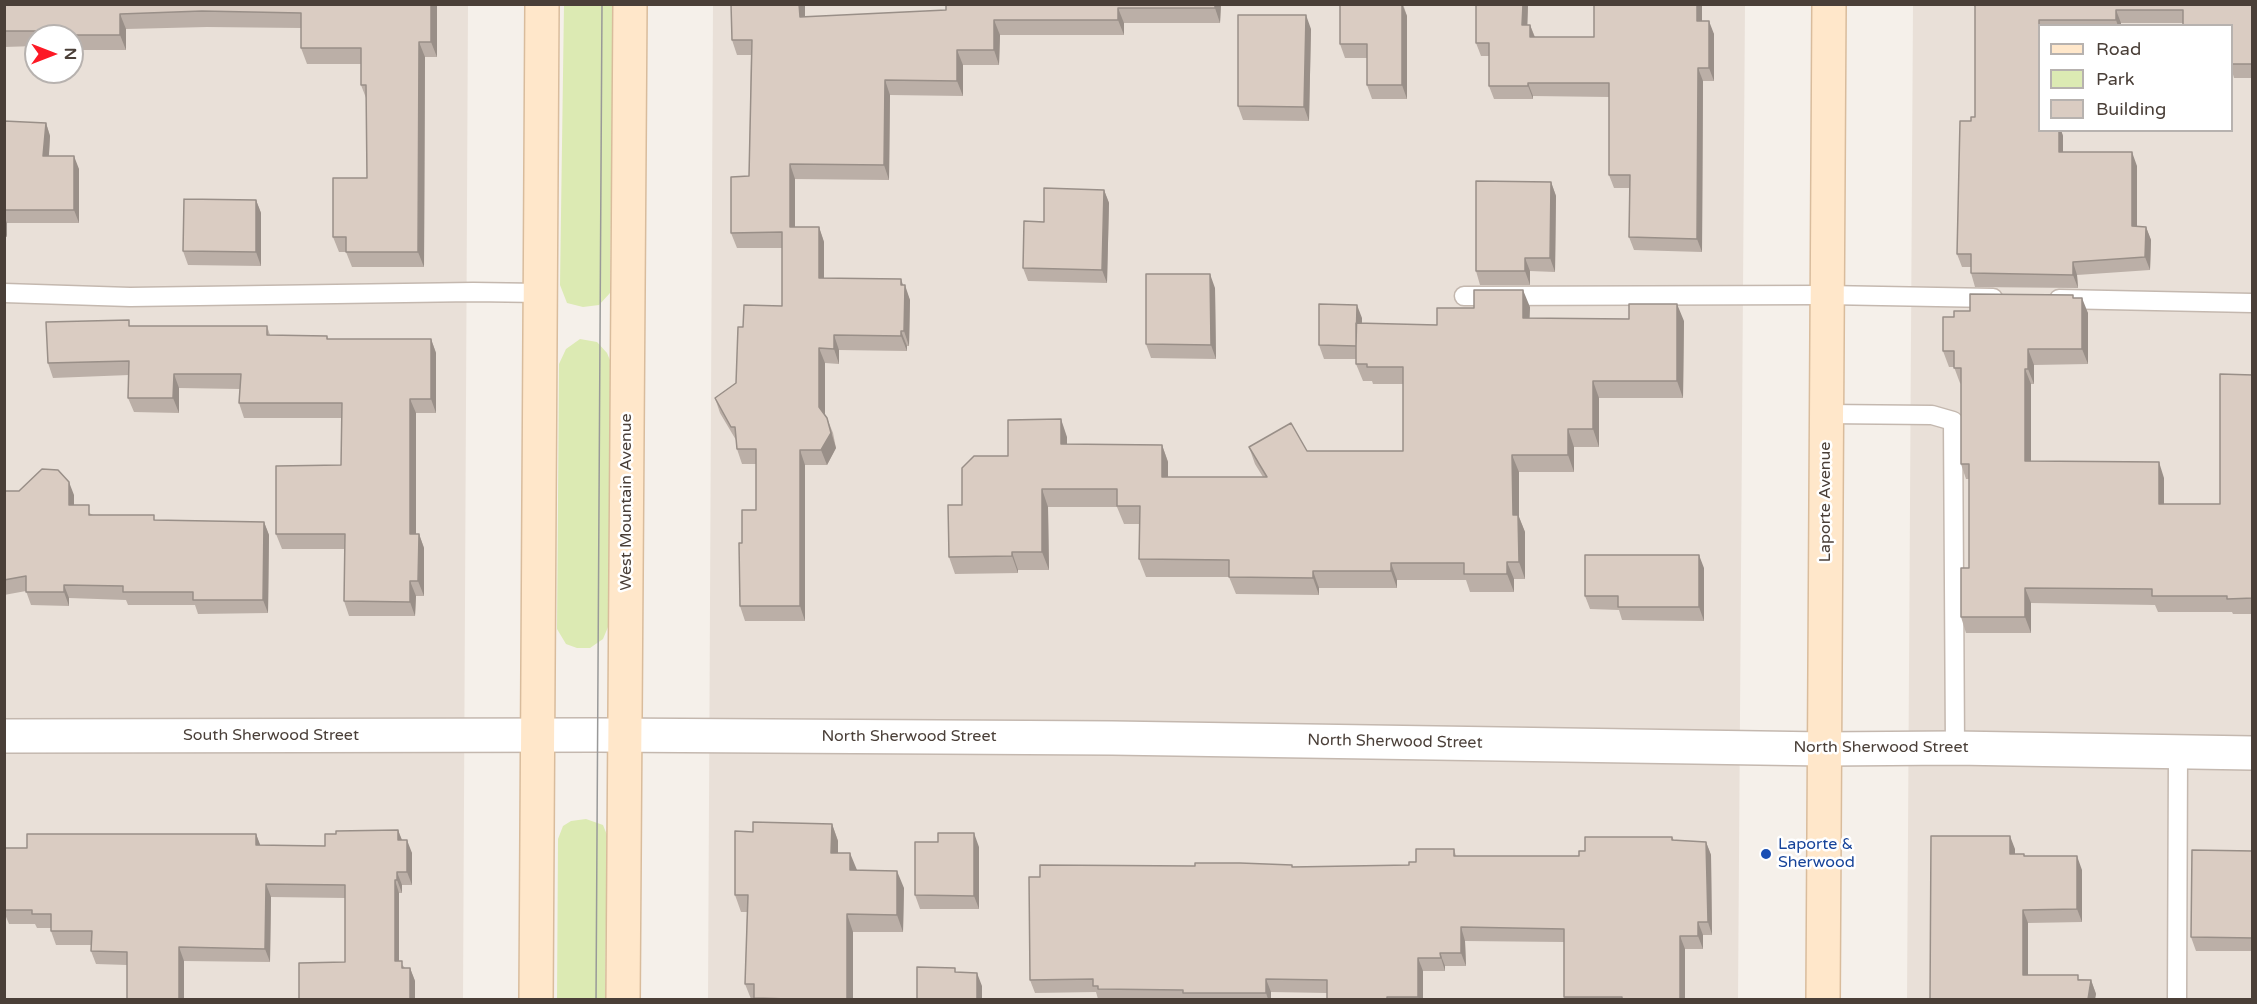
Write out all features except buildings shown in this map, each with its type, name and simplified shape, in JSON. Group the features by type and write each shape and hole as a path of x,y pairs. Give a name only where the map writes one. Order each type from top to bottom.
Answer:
{"street":[{"path":"536,999 542,4"},
{"name":"West Mountain Avenue","path":"623,999 630,4"},
{"name":"Laporte Avenue","path":"1823,999 1829,4"},
{"name":"South Sherwood Street","path":"4,736 538,736"},
{"name":"North Sherwood Street","path":"538,736 1112,738 2253,753"}],"lane":[{"path":"4,293 130,297 541,293"},
{"path":"1464,296 1826,295 2013,298"},
{"path":"2037,299 2253,303"},
{"path":"1826,414 1932,415 1953,421 1955,748"},
{"path":"2177,999 2178,753"}],"shaded area":[{"path":"5,5 468,5 463,999 5,1000"},
{"path":"713,5 1745,5 1738,999 708,1000"},
{"path":"1913,5 2252,5 2252,999 1907,1000"}],"green space":[{"path":"564,5 613,5 610,293 599,305 583,307 567,303 560,285"},
{"path":"580,339 597,342 607,353 612,365 608,627 603,639 590,648 577,648 566,644 557,629 559,364 566,349"},
{"path":"586,819 603,825 607,835 605,999 557,999 558,839 563,826 571,821"}],"tram line":[{"path":"596,1000 602,4"}],"place":[{"name":"Laporte & Sherwood","path":"1766,854"}]}
